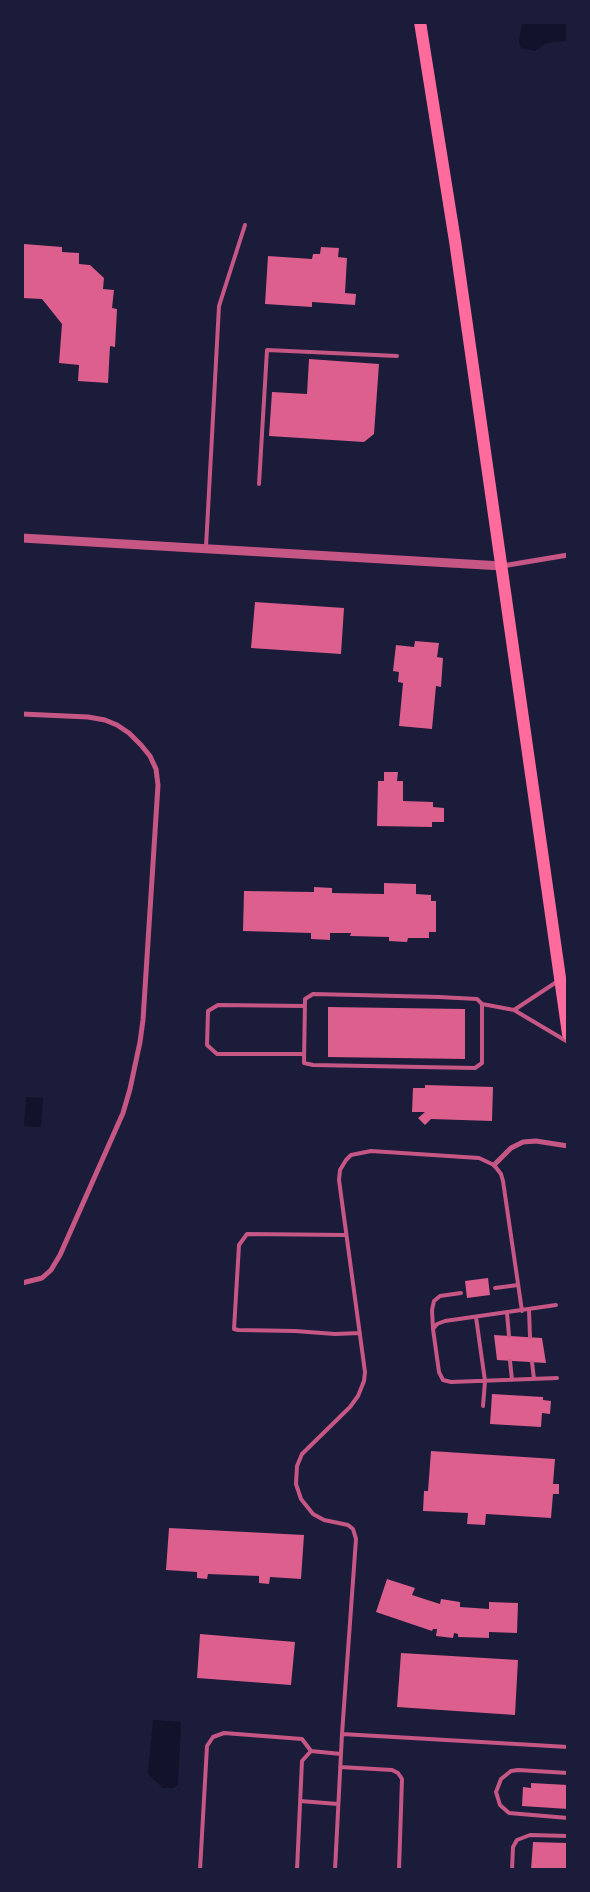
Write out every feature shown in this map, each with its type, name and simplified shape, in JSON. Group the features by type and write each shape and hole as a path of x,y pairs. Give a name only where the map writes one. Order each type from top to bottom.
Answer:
{"highway":[{"path":"420,22 455,241 568,1034"}],"street":[{"path":"22,538 502,566 568,555"},
{"path":"22,714 88,716 117,725 141,744 150,756 156,769 158,785 140,1042 130,1089 123,1113 60,1255 51,1270 42,1278 22,1283"},
{"path":"494,1165 512,1148 523,1142 536,1141 568,1146"}],"lane":[{"path":"206,550 219,306 245,225"},
{"path":"259,484 266,350 397,356"},
{"path":"514,1010 560,980"},
{"path":"482,1004 482,1063 475,1068 313,1066 304,1062 305,999 313,994 438,996 477,999 482,1004 514,1010 568,1042"},
{"path":"304,1054 217,1054 207,1045 207,1037 208,1011 218,1005 305,1006"},
{"path":"334,1870 356,1539 353,1530 348,1525 324,1520 307,1508 297,1488 296,1474 302,1454 358,1396 364,1381 365,1372 339,1180 340,1170 346,1160 351,1155 371,1151 479,1158 494,1165 501,1174 503,1181 522,1311"},
{"path":"346,1235 247,1234 239,1245 234,1328 238,1330 335,1334 360,1333"},
{"path":"495,1288 518,1285"},
{"path":"461,1293 440,1296 434,1301 432,1310 439,1372 444,1380 451,1382 557,1378"},
{"path":"433,1329 437,1324 445,1321 556,1305"},
{"path":"528,1310 530,1337"},
{"path":"506,1313 509,1336"},
{"path":"476,1317 484,1381 482,1406"},
{"path":"510,1361 512,1380"},
{"path":"532,1362 534,1379"},
{"path":"200,1870 208,1746 213,1737 224,1734 302,1739 311,1751 341,1754"},
{"path":"342,1734 568,1747"},
{"path":"297,1870 302,1761 311,1751"},
{"path":"340,1767 392,1770 398,1773 402,1779 400,1870"},
{"path":"568,1774 518,1770 511,1772 501,1779 496,1792 500,1805 509,1813 568,1818"},
{"path":"300,1801 338,1804"},
{"path":"512,1870 513,1848 517,1840 530,1835 568,1836"}],"shaded area":[{"path":"522,23 567,23 567,41 545,44 535,51 521,48 519,41"},
{"path":"26,1097 43,1098 41,1127 24,1126"},
{"path":"153,1720 181,1722 178,1785 173,1788 163,1788 148,1774"}],"building":[{"path":"24,244 62,247 62,252 79,253 79,264 90,265 104,278 103,289 114,290 112,308 117,309 115,347 110,346 108,383 78,381 79,365 59,363 62,324 42,299 22,298 22,249 24,250"},
{"path":"321,247 339,248 338,257 347,258 345,293 356,294 355,305 312,302 312,307 265,304 268,256 312,259 313,254 320,254"},
{"path":"309,359 379,364 374,434 364,442 269,436 272,392 307,394"},
{"path":"255,602 344,608 341,654 251,648"},
{"path":"415,641 439,643 437,657 443,658 441,687 436,686 432,729 399,726 403,683 398,682 399,672 393,671 396,645 414,647"},
{"path":"384,772 398,772 397,781 403,781 403,801 433,802 433,807 444,808 444,822 432,822 432,827 377,826 378,781 384,781"},
{"path":"384,883 416,884 416,894 431,895 431,901 436,901 436,932 429,932 429,938 408,938 407,942 389,941 389,937 350,936 351,933 330,933 330,940 311,939 311,933 243,931 244,891 314,892 314,887 332,888 332,893 384,894"},
{"path":"328,1007 465,1009 465,1059 328,1057"},
{"path":"425,1085 493,1087 492,1121 431,1119 425,1125 418,1118 425,1112 412,1112 413,1088 425,1088"},
{"path":"488,1278 490,1295 467,1298 465,1281"},
{"path":"494,1335 542,1338 546,1363 497,1360"},
{"path":"492,1394 543,1397 543,1400 551,1401 550,1414 542,1413 541,1427 490,1424"},
{"path":"431,1451 555,1459 553,1484 559,1484 559,1494 553,1494 551,1518 486,1514 485,1525 467,1524 468,1513 423,1511 424,1491 428,1491"},
{"path":"169,1528 304,1535 301,1579 270,1577 269,1584 259,1583 259,1576 208,1574 207,1579 197,1578 197,1572 166,1570"},
{"path":"387,1579 415,1588 412,1595 440,1604 441,1599 460,1602 460,1607 489,1609 489,1602 518,1603 517,1633 489,1632 489,1638 458,1637 458,1634 454,1633 453,1638 436,1636 437,1629 432,1631 376,1612"},
{"path":"200,1634 295,1642 291,1685 197,1678"},
{"path":"401,1653 518,1660 515,1715 397,1707"},
{"path":"531,1783 568,1785 568,1809 522,1806 523,1787 531,1788"},
{"path":"533,1842 568,1843 568,1870 531,1870"}]}
